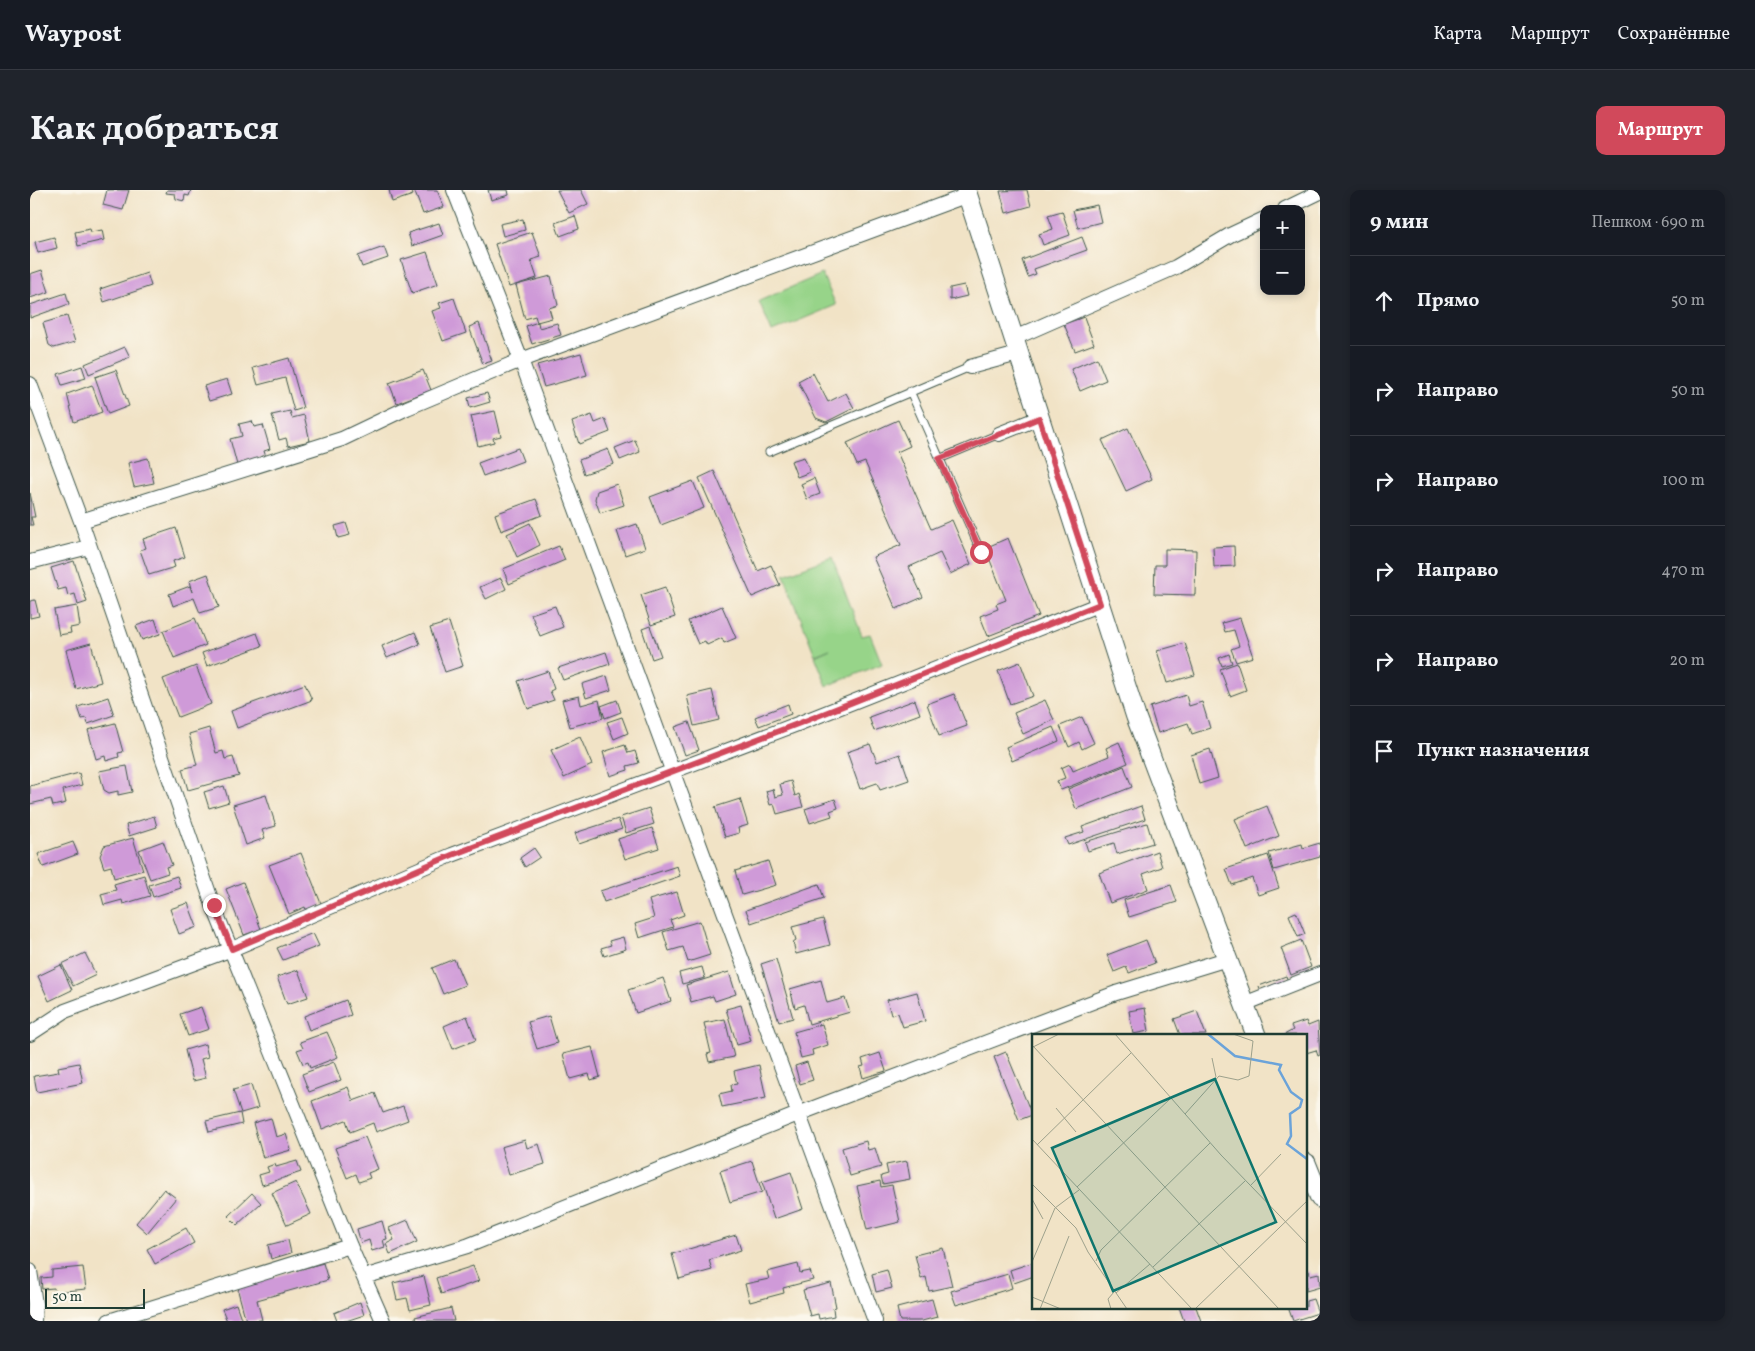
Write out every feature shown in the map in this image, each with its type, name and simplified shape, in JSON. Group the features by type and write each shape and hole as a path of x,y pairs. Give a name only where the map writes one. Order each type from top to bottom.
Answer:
{"street":[{"path":"454,190 521,360 876,1321"},
{"path":"1293,205 1320,192"},
{"path":"81,521 342,439 407,408 521,360 967,193 1136,717 1256,1034"},
{"path":"970,367 1176,267 1230,235 1260,221"},
{"path":"30,384 81,521 214,905 350,1246 382,1321"},
{"path":"999,434 1039,418"},
{"path":"30,562 89,547"},
{"path":"30,1034 65,1011 232,949 452,855 1100,604"},
{"path":"364,1277 467,1246 798,1114 1116,993 1227,959"},
{"path":"1244,1004 1320,974"},
{"path":"1308,1168 1320,1198"},
{"path":"109,1321 350,1246"},
{"path":"30,1273 35,1304 34,1321"}],"lane":[{"path":"769,452 970,367"},
{"path":"910,391 981,552"},
{"path":"939,459 999,434"}],"green space":[{"path":"822,274 836,305 772,332 759,301"},
{"path":"832,557 862,636 870,634 882,664 827,686 815,656 830,649 815,655 784,575"}],"building":[{"path":"107,190 129,190 123,210 103,205"},
{"path":"167,190 191,190 189,196 185,195 184,201 176,199 175,194 166,193"},
{"path":"389,190 411,190 413,195 392,202"},
{"path":"414,190 437,190 444,207 423,214"},
{"path":"488,190 508,190 509,195 491,200"},
{"path":"557,190 581,190 588,204 569,213"},
{"path":"1027,190 1031,206 1006,213 1000,191"},
{"path":"1097,205 1101,222 1078,228 1073,210"},
{"path":"1062,211 1070,235 1043,245 1039,234 1053,229 1048,215"},
{"path":"575,216 579,229 560,236 555,223"},
{"path":"523,219 525,230 503,236 500,224"},
{"path":"439,223 443,235 412,246 408,233"},
{"path":"90,229 91,232 102,230 104,240 78,246 75,232"},
{"path":"532,232 541,257 531,260 537,278 509,287 495,244"},
{"path":"54,237 57,248 38,253 35,242"},
{"path":"1082,237 1087,250 1034,269 1036,274 1028,277 1022,260"},
{"path":"384,247 388,258 362,267 358,256"},
{"path":"427,252 438,284 412,293 401,260"},
{"path":"42,270 49,292 30,298 30,274"},
{"path":"147,273 151,286 104,302 100,289"},
{"path":"551,276 558,305 549,308 552,318 537,322 535,316 525,319 516,285"},
{"path":"964,285 967,296 950,300 950,288"},
{"path":"66,293 69,304 30,318 30,305"},
{"path":"454,298 466,333 443,341 432,311 441,308 439,303"},
{"path":"67,316 75,342 54,348 49,345 43,323"},
{"path":"1084,317 1094,344 1075,351 1064,324"},
{"path":"538,322 539,328 557,323 561,335 532,344 526,326"},
{"path":"479,323 492,361 483,364 469,327"},
{"path":"125,347 130,357 89,374 85,364"},
{"path":"581,353 587,375 544,387 537,365"},
{"path":"289,358 303,408 294,411 285,378 258,385 253,368"},
{"path":"1097,358 1106,380 1080,391 1071,369"},
{"path":"82,366 86,378 62,385 58,374"},
{"path":"116,370 129,406 108,414 95,377"},
{"path":"423,370 431,390 397,403 389,383"},
{"path":"813,373 828,402 846,393 854,408 826,422 816,418 798,381"},
{"path":"227,379 232,394 209,401 204,386"},
{"path":"92,385 102,412 74,422 67,394"},
{"path":"487,393 490,402 470,408 468,398"},
{"path":"290,411 292,418 304,415 310,441 288,446 286,438 279,440 272,415"},
{"path":"495,411 501,436 493,438 494,442 478,446 471,416"},
{"path":"592,415 595,423 605,419 610,432 579,444 572,422"},
{"path":"898,420 910,446 897,452 931,529 952,520 971,564 950,574 940,553 909,567 923,597 896,609 873,557 901,545 865,462 857,465 847,443"},
{"path":"252,421 254,427 263,425 270,449 264,451 266,457 237,465 230,439 242,436 239,424"},
{"path":"1128,428 1152,479 1126,491 1102,440"},
{"path":"635,440 640,452 620,460 615,448"},
{"path":"518,448 523,461 483,476 478,463"},
{"path":"608,449 614,464 584,474 579,460"},
{"path":"804,457 810,472 797,477 791,461"},
{"path":"148,458 154,483 134,487 128,463"},
{"path":"714,471 758,571 771,565 780,585 752,597 699,478"},
{"path":"814,478 820,494 807,499 801,484"},
{"path":"693,481 704,508 661,525 650,497"},
{"path":"617,484 624,505 600,513 595,499 597,491"},
{"path":"30,493 35,517 31,517 33,525 30,525"},
{"path":"536,499 542,515 501,531 495,514"},
{"path":"346,523 350,535 338,538 335,526"},
{"path":"530,523 540,545 517,557 507,534"},
{"path":"637,524 645,548 625,555 617,531"},
{"path":"176,528 185,557 173,561 175,567 149,575 140,550 146,548 143,539"},
{"path":"1008,538 1039,616 988,636 980,616 998,609 996,604 1006,600 985,548"},
{"path":"559,546 565,560 509,584 503,569"},
{"path":"1234,546 1235,566 1214,567 1213,547"},
{"path":"1165,549 1196,550 1195,595 1154,594 1155,565 1165,565"},
{"path":"74,561 87,602 78,605 75,594 68,596 66,588 58,590 51,568"},
{"path":"208,574 219,607 200,613 194,598 173,606 169,594 190,586 192,592 189,581"},
{"path":"501,578 506,589 486,599 480,587"},
{"path":"665,587 675,617 651,625 641,595"},
{"path":"35,600 39,616 30,618 30,601"},
{"path":"77,606 80,626 70,628 71,633 59,635 54,610"},
{"path":"555,606 563,627 540,636 531,614"},
{"path":"722,606 736,638 724,643 722,638 707,645 705,641 698,644 688,621"},
{"path":"195,618 206,645 174,658 163,631"},
{"path":"1240,618 1253,657 1236,662 1231,649 1239,646 1234,630 1225,632 1222,623"},
{"path":"155,619 160,634 142,640 136,626"},
{"path":"449,622 463,666 445,672 430,628"},
{"path":"650,626 661,656 652,659 642,629"},
{"path":"415,632 420,644 387,658 382,646"},
{"path":"257,633 262,646 207,666 202,653"},
{"path":"91,643 101,682 76,689 66,650"},
{"path":"1185,643 1195,675 1167,683 1157,651"},
{"path":"606,652 610,664 563,680 558,668"},
{"path":"1229,654 1232,663 1222,666 1219,658"},
{"path":"1020,662 1033,696 1010,704 998,671"},
{"path":"1237,663 1246,690 1230,696 1220,669"},
{"path":"196,666 211,704 178,717 163,679"},
{"path":"548,671 554,689 550,691 554,700 528,709 518,681"},
{"path":"607,676 611,690 586,698 582,684"},
{"path":"305,684 312,700 237,728 231,711"},
{"path":"712,690 719,720 694,726 687,696"},
{"path":"954,694 967,726 939,736 927,704"},
{"path":"1186,695 1189,706 1202,702 1210,728 1192,734 1188,723 1158,733 1150,707"},
{"path":"579,696 581,705 599,700 603,718 570,727 562,700"},
{"path":"108,697 114,715 88,724 86,718 82,719 78,707"},
{"path":"617,700 621,712 605,718 601,706"},
{"path":"915,700 920,714 874,731 869,717"},
{"path":"1045,700 1054,720 1023,734 1014,713"},
{"path":"788,704 791,714 759,726 755,717"},
{"path":"622,717 628,733 614,739 607,722"},
{"path":"1082,717 1094,743 1082,749 1079,742 1069,747 1060,726"},
{"path":"689,722 699,750 685,755 675,727"},
{"path":"115,723 123,752 118,753 119,757 106,761 105,756 96,759 88,730"},
{"path":"1053,727 1059,741 1012,761 1006,747"},
{"path":"209,728 216,753 223,751 225,759 233,757 239,776 188,790 182,769 197,765 189,734"},
{"path":"580,737 592,765 564,778 551,750"},
{"path":"1119,742 1128,763 1061,790 1057,781 1065,778 1061,768 1070,764 1073,771 1109,756 1106,748"},
{"path":"870,744 877,762 900,754 909,780 880,790 877,783 860,789 847,752"},
{"path":"625,745 628,753 635,751 639,763 627,766 628,770 610,776 603,752"},
{"path":"1210,749 1218,778 1199,784 1191,755"},
{"path":"127,766 132,792 118,795 118,791 109,793 104,790 99,771"},
{"path":"1124,766 1132,787 1076,809 1068,789"},
{"path":"79,773 82,785 63,790 66,803 53,806 51,799 30,804 30,786"},
{"path":"791,781 795,796 799,794 803,807 777,814 774,804 770,805 766,791 773,789 775,797 783,795 780,784"},
{"path":"224,786 229,802 209,808 204,792"},
{"path":"266,795 276,826 262,830 265,838 246,845 233,805"},
{"path":"740,799 748,825 738,828 739,833 725,837 715,807"},
{"path":"835,799 838,808 830,811 832,816 810,823 805,809"},
{"path":"1141,806 1145,819 1068,845 1065,838 1084,832 1082,827"},
{"path":"1267,806 1279,836 1247,849 1235,819"},
{"path":"649,808 654,824 626,833 621,817"},
{"path":"154,816 157,827 129,836 126,825"},
{"path":"618,819 622,829 579,844 575,833"},
{"path":"1147,823 1153,843 1117,854 1114,843 1088,851 1085,842"},
{"path":"652,828 659,848 625,859 618,839"},
{"path":"133,838 143,870 114,878 111,866 104,868 100,856 104,846"},
{"path":"163,841 172,865 166,867 168,873 150,879 139,850"},
{"path":"73,842 78,854 43,867 38,854"},
{"path":"1320,843 1320,857 1274,870 1269,853 1302,844 1303,848"},
{"path":"534,848 540,857 525,867 520,858"},
{"path":"1157,851 1162,867 1143,874 1148,889 1110,903 1099,873"},
{"path":"301,853 322,906 307,912 305,907 289,914 269,865"},
{"path":"1268,855 1279,888 1258,895 1252,878 1232,885 1226,869"},
{"path":"768,861 776,885 742,895 735,871"},
{"path":"677,866 680,876 604,902 600,891"},
{"path":"144,875 150,896 123,904 122,900 104,905 101,894 116,890 114,884"},
{"path":"177,876 181,888 153,897 149,885"},
{"path":"243,882 261,929 244,935 226,889"},
{"path":"819,884 824,898 751,923 746,910"},
{"path":"1171,885 1177,902 1129,917 1124,900"},
{"path":"677,892 684,915 670,920 673,927 639,938 635,924 654,918 649,900"},
{"path":"188,903 197,927 179,934 170,909"},
{"path":"1296,912 1305,934 1298,937 1289,915"},
{"path":"823,919 830,945 796,954 793,942 796,940 792,927"},
{"path":"700,921 710,955 688,962 683,947 669,951 663,932"},
{"path":"313,933 319,946 283,960 277,948"},
{"path":"623,937 626,949 604,956 601,948 611,945 609,941"},
{"path":"1146,940 1155,963 1129,973 1126,967 1114,972 1107,955"},
{"path":"1301,940 1311,967 1291,975 1281,948"},
{"path":"85,953 96,975 73,986 62,964"},
{"path":"454,959 465,985 443,994 432,968"},
{"path":"776,959 793,1018 779,1022 761,964"},
{"path":"61,965 72,990 49,1001 38,976"},
{"path":"702,967 705,978 682,984 679,973"},
{"path":"298,970 308,997 287,1004 277,977"},
{"path":"729,972 736,994 715,1001 713,996 691,1002 686,985"},
{"path":"1286,976 1289,984 1262,994 1259,986"},
{"path":"663,978 671,1001 636,1013 628,990"},
{"path":"821,980 827,1003 845,998 850,1012 809,1024 804,1005 795,1008 790,989"},
{"path":"917,992 925,1021 903,1027 898,1013 891,1015 887,1000"},
{"path":"346,1000 351,1015 309,1030 304,1016"},
{"path":"741,1005 751,1041 737,1045 726,1009"},
{"path":"201,1007 209,1029 188,1036 180,1014"},
{"path":"1145,1008 1149,1031 1133,1034 1129,1011"},
{"path":"1197,1011 1206,1034 1180,1034 1174,1019"},
{"path":"467,1016 476,1040 453,1049 444,1026"},
{"path":"549,1016 557,1043 537,1049 528,1022"},
{"path":"725,1019 734,1057 709,1062 707,1054 711,1053 704,1023"},
{"path":"1306,1021 1308,1026 1318,1022 1320,1055 1318,1056 1316,1050 1308,1052 1308,1034 1286,1034 1293,1030 1291,1026"},
{"path":"822,1024 828,1045 812,1050 813,1055 801,1058 794,1032"},
{"path":"327,1032 338,1057 310,1068 308,1062 303,1064 297,1050 303,1048 300,1042"},
{"path":"205,1044 208,1057 201,1059 206,1078 193,1081 185,1050"},
{"path":"592,1047 600,1077 591,1080 589,1074 570,1079 563,1054"},
{"path":"1006,1052 1032,1115 1019,1120 994,1057"},
{"path":"880,1053 886,1071 863,1078 860,1067 864,1066 862,1059"},
{"path":"334,1062 341,1080 309,1092 302,1074"},
{"path":"807,1062 813,1080 800,1084 795,1066"},
{"path":"79,1063 83,1083 37,1092 34,1076 59,1072 58,1067"},
{"path":"759,1065 766,1098 722,1107 719,1094 732,1091 731,1085 737,1084 734,1071"},
{"path":"251,1085 258,1108 241,1113 233,1090"},
{"path":"348,1087 353,1101 375,1093 383,1113 403,1106 408,1120 376,1132 373,1123 350,1132 346,1120 322,1129 312,1101"},
{"path":"240,1113 242,1124 209,1132 206,1121"},
{"path":"271,1118 276,1137 286,1134 291,1150 263,1158 253,1123"},
{"path":"365,1137 378,1169 368,1173 370,1178 359,1182 356,1174 347,1178 335,1148"},
{"path":"525,1140 527,1148 539,1144 545,1164 509,1175 501,1147"},
{"path":"866,1141 868,1150 875,1148 881,1167 850,1176 842,1148"},
{"path":"297,1161 301,1172 262,1185 259,1175 269,1172 267,1167 275,1164 276,1167"},
{"path":"752,1161 762,1192 730,1202 720,1171"},
{"path":"907,1161 910,1179 883,1184 881,1176 888,1174 886,1165"},
{"path":"791,1172 803,1209 774,1219 762,1182"},
{"path":"880,1181 881,1187 892,1185 900,1222 867,1230 857,1186"},
{"path":"296,1182 311,1214 287,1225 272,1193"},
{"path":"164,1189 176,1198 147,1233 136,1223"},
{"path":"252,1193 261,1203 237,1225 228,1216"},
{"path":"408,1220 417,1242 390,1254 386,1244 394,1240 389,1228"},
{"path":"382,1221 387,1239 383,1240 385,1247 372,1251 369,1240 361,1243 357,1229"},
{"path":"186,1228 194,1243 155,1264 147,1249"},
{"path":"736,1235 741,1250 709,1260 712,1270 679,1279 672,1254"},
{"path":"288,1240 291,1253 271,1259 268,1245"},
{"path":"943,1248 952,1286 929,1291 926,1277 921,1279 915,1255"},
{"path":"323,1263 328,1280 257,1300 262,1320 246,1321 238,1291 240,1286"},
{"path":"1032,1263 1032,1277 1014,1283 1010,1270"},
{"path":"798,1264 800,1273 810,1271 813,1280 783,1288 784,1293 750,1302 745,1284 769,1279 767,1272"},
{"path":"473,1266 479,1281 441,1294 436,1278"},
{"path":"83,1267 86,1289 55,1292 54,1288 42,1289 41,1278 52,1277 52,1270"},
{"path":"887,1270 892,1288 876,1292 872,1274"},
{"path":"1308,1271 1310,1275 1319,1273 1320,1287 1308,1290"},
{"path":"1008,1274 1012,1288 956,1305 951,1291"},
{"path":"424,1276 431,1305 410,1310 407,1298 397,1300 393,1283"},
{"path":"831,1283 836,1307 833,1308 834,1316 819,1319 818,1314 810,1316 803,1290"},
{"path":"932,1299 937,1317 922,1321 900,1321 897,1308"},
{"path":"1313,1299 1318,1313 1293,1321 1288,1308 1308,1308 1308,1300"},
{"path":"360,1302 364,1315 346,1321 337,1321 334,1313"},
{"path":"236,1304 242,1321 227,1321 222,1309"},
{"path":"451,1308 454,1321 416,1321 415,1317"},
{"path":"1179,1308 1196,1308 1201,1321 1184,1321"}],"route":[{"path":"214,905 232,949 452,855 800,723 1100,604 1039,418 939,459 981,552"}]}
